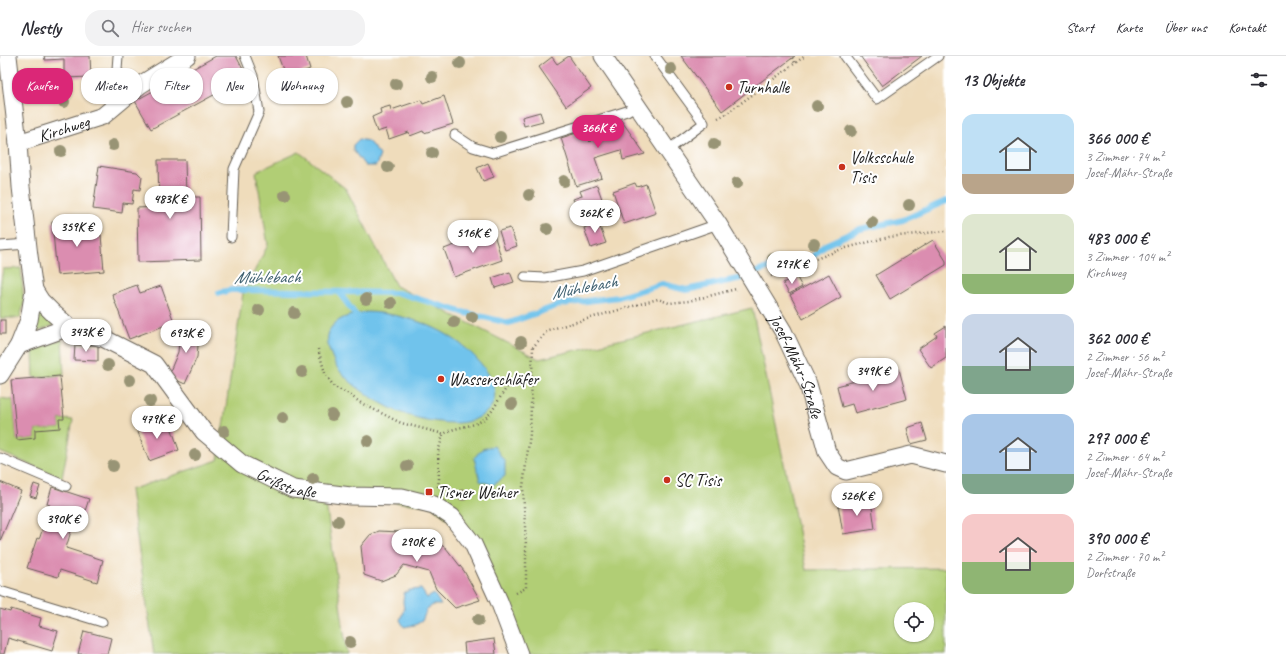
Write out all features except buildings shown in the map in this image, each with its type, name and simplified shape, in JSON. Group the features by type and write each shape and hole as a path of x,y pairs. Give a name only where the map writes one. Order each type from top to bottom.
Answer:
{"street":[{"path":"0,375 19,346 28,320 34,290 8,56"},
{"name":"Kirchweg","path":"142,84 187,56"},
{"name":"Josef-Mähr-Straße","path":"603,56 718,224 783,331 808,384 827,452 837,467 846,471 911,455 946,464"},
{"name":"Kirchweg","path":"18,143 103,116 118,104"},
{"name":"Grißstraße","path":"34,290 41,301 69,327 86,334 103,338 154,364 204,432 242,464 293,489 351,496 402,496 434,505 452,517 473,544 499,601 519,654"},
{"path":"19,346 69,327"}],"lane":[{"path":"117,68 118,56"},
{"path":"231,236 234,169 259,112 253,76 245,56"},
{"path":"655,56 704,123 668,150"},
{"path":"846,56 878,99 938,56"},
{"path":"455,136 473,147 493,153 627,111 637,105"},
{"path":"525,277 545,278 583,271 718,224"},
{"path":"0,246 28,244"},
{"path":"0,458 66,486"},
{"path":"0,591 102,622"}],"path":[{"path":"726,114 805,56"},
{"path":"792,58 795,63"},
{"path":"499,601 526,588 526,546 523,487 530,434 533,347 548,330 658,299 669,303 689,301 750,277 842,249 889,237 946,232"},
{"path":"318,349 325,373 334,387 401,423 444,434"},
{"path":"434,505 439,479 438,452 444,434 450,430 482,421 494,409 503,393 512,382 532,374"}],"green space":[{"path":"299,152 346,189 396,286 539,359 752,308 806,570 946,568 946,654 521,654 475,543 432,506 325,495 347,654 154,654 130,490 218,460 243,293 268,245 256,172"},
{"path":"21,268 24,303 20,318 0,318 0,286 3,269"},
{"path":"40,310 56,324 32,334 38,311"},
{"path":"62,339 64,375 34,378 33,350"},
{"path":"0,398 13,400 17,440 35,438 35,430 60,428 59,419 73,420 62,478 0,452"}],"water":[{"path":"359,139 368,141 380,155 376,166 365,166 353,150 353,145"},
{"path":"367,312 390,314 413,320 436,329 455,340 472,354 488,374 493,385 495,395 492,405 484,414 474,420 451,423 433,421 396,411 377,401 356,387 335,364 330,352 328,334 331,328 342,319 358,313"},
{"path":"494,446 505,462 505,476 493,485 480,481 474,458 482,449"},
{"path":"421,589 427,598 434,594 441,605 433,605 427,609 422,621 415,625 404,627 400,620 404,609 404,593 410,590"}],"waterway":[{"name":"Mühlebach","path":"754,273 781,263 809,260 825,245 860,229 903,220 946,201"},
{"name":"Mühlebach","path":"219,293 230,290 399,293 462,312 509,323 562,304 619,297 662,284 686,290 742,278"},
{"name":"Mühlebach","path":"339,292 360,319"}],"place":[{"name":"Turnhalle","path":"729,87"},
{"name":"Volksschule Tisis","path":"842,167"},
{"name":"Wasserschläfer","path":"441,379"},
{"name":"SC Tisis","path":"667,480"},
{"name":"Tisner Weiher","path":"429,492"}]}
